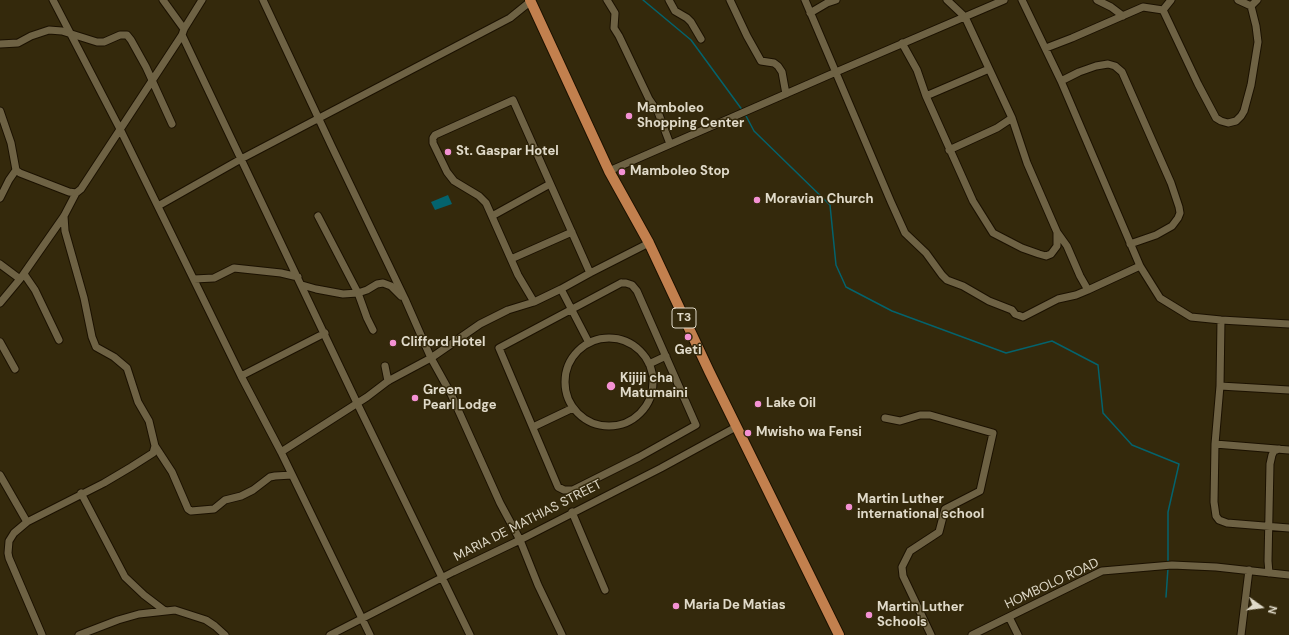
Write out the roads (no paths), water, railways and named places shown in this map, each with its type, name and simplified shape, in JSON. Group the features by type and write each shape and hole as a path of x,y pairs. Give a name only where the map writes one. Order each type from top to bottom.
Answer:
{"highway":[{"name":"T3","path":"531,1 609,171 649,243 736,427 839,635"}],"street":[{"path":"53,0 120,129 241,376 281,452 370,635"},
{"path":"163,0 183,32 241,159 357,403 470,635"},
{"path":"0,303 22,277 64,216 76,193 81,189 183,32 202,0"},
{"path":"263,0 431,358 451,394 500,503 520,540 538,585 562,635"},
{"path":"606,0 615,13 614,28 649,99 658,112 670,144"},
{"path":"669,0 675,11 691,22 701,39"},
{"path":"730,0 761,61 774,63 782,72 786,94"},
{"path":"805,0 905,233 926,253 947,280 964,286 989,301 1012,310 1015,314 1023,317 1058,299 1076,295 1140,266"},
{"path":"810,13 827,3 836,0"},
{"path":"947,0 965,17 1012,118 1028,163 1057,232 1067,246 1088,290"},
{"path":"609,171 739,113 1004,0"},
{"path":"1022,0 1061,81 1140,266 1160,298 1191,317 1289,324"},
{"path":"1097,0 1111,7 1123,16"},
{"path":"1163,10 1171,0"},
{"path":"1238,0 1251,6"},
{"path":"1251,6 1258,0"},
{"path":"158,206 241,159 510,18 531,1"},
{"path":"1163,10 1216,118 1228,123 1236,121 1244,111 1251,85 1258,42 1251,6"},
{"path":"1046,48 1143,7 1163,10"},
{"path":"0,44 18,43 46,30 62,31 100,42 120,35 127,35 152,79 172,124"},
{"path":"902,43 917,70 926,96 949,150 973,201 993,233 1022,248 1046,256 1055,250 1058,240 1057,232"},
{"path":"1061,81 1079,72 1096,66 1108,64 1115,66 1122,72 1171,183 1179,207 1180,213 1178,218 1172,226 1156,235 1130,244"},
{"path":"926,96 989,69"},
{"path":"534,302 521,281 492,216 483,200 450,177 433,143 433,138 435,135 513,100 590,272"},
{"path":"0,111 11,143 16,170 20,173 69,192 76,193"},
{"path":"949,150 997,128 1012,118"},
{"path":"0,198 16,170"},
{"path":"492,216 550,184"},
{"path":"64,216 66,231 84,298 92,337 96,347 127,368 138,402 149,421 155,446 172,472 188,510 214,508 225,500 241,496 253,490 270,478 275,476 292,475"},
{"path":"318,216 358,293 373,330"},
{"path":"511,259 572,232"},
{"path":"281,452 388,381 431,358 480,324 508,310 534,302 561,290 590,272 649,243"},
{"path":"0,264 22,277 37,294 59,340"},
{"path":"194,279 214,278 234,268 281,273 298,277"},
{"path":"302,285 337,293 358,293 377,284 383,283 391,286 405,300"},
{"path":"621,283 632,285 637,291 696,425 639,457 573,490 564,490 558,486 499,348 571,311 621,283"},
{"path":"561,290 589,343"},
{"path":"1221,320 1220,386 1215,444 1214,502 1216,516 1219,520 1228,523 1289,528"},
{"path":"241,376 325,333"},
{"path":"608,338 628,342 640,351 649,364 653,387 650,398 644,409 636,417 620,425 602,426 591,423 573,408 567,394 565,379 569,365 573,358 577,352 589,343 598,339 608,338"},
{"path":"0,342 15,369"},
{"path":"649,364 666,356"},
{"path":"385,366 388,381"},
{"path":"1220,386 1289,390"},
{"path":"532,427 573,408"},
{"path":"885,418 900,421 920,415 930,415 993,433 980,491 944,509 939,532 910,551 902,567 903,576 931,635"},
{"name":"MARIA DE MATHIAS STREET","path":"330,635 661,468 736,427"},
{"path":"1215,444 1289,450"},
{"path":"42,635 8,553 9,541 14,533 26,522 81,493 104,483 149,456 153,453 155,446"},
{"path":"1269,572 1270,464 1274,451 1279,449"},
{"path":"0,475 26,522"},
{"path":"81,493 125,577 144,595 165,610"},
{"path":"572,512 605,590"},
{"name":"HOMBOLO ROAD","path":"972,635 1102,571 1172,565 1216,567 1289,575"},
{"path":"1241,635 1249,570"},
{"path":"79,635 118,620 139,614 165,610 175,610 206,620 224,635"},
{"path":"1008,617 1018,635"}],"water":[{"path":"448,195 452,204 435,210 431,202"}],"waterway":[{"path":"643,0 691,40 743,111"},
{"path":"745,114 754,131 830,205 836,265 846,287 892,311 1006,353 1052,341 1098,365 1103,413 1132,445 1179,464 1168,512 1168,562"},
{"path":"1166,597 1168,568"}],"place":[{"name":"Mamboleo Shopping Center","path":"629,116"},
{"name":"St. Gaspar Hotel","path":"448,152"},
{"name":"Mamboleo Stop","path":"622,172"},
{"name":"Moravian Church","path":"757,200"},
{"name":"Geti","path":"688,337"},
{"name":"Clifford Hotel","path":"393,343"},
{"name":"Kijiji cha Matumaini","path":"611,386"},
{"name":"Green Pearl Lodge","path":"415,398"},
{"name":"Lake Oil","path":"758,404"},
{"name":"Mwisho wa Fensi","path":"748,433"},
{"name":"Martin Luther international school","path":"849,507"},
{"name":"Maria De Matias","path":"676,606"},
{"name":"Martin Luther Schools","path":"869,615"}]}
